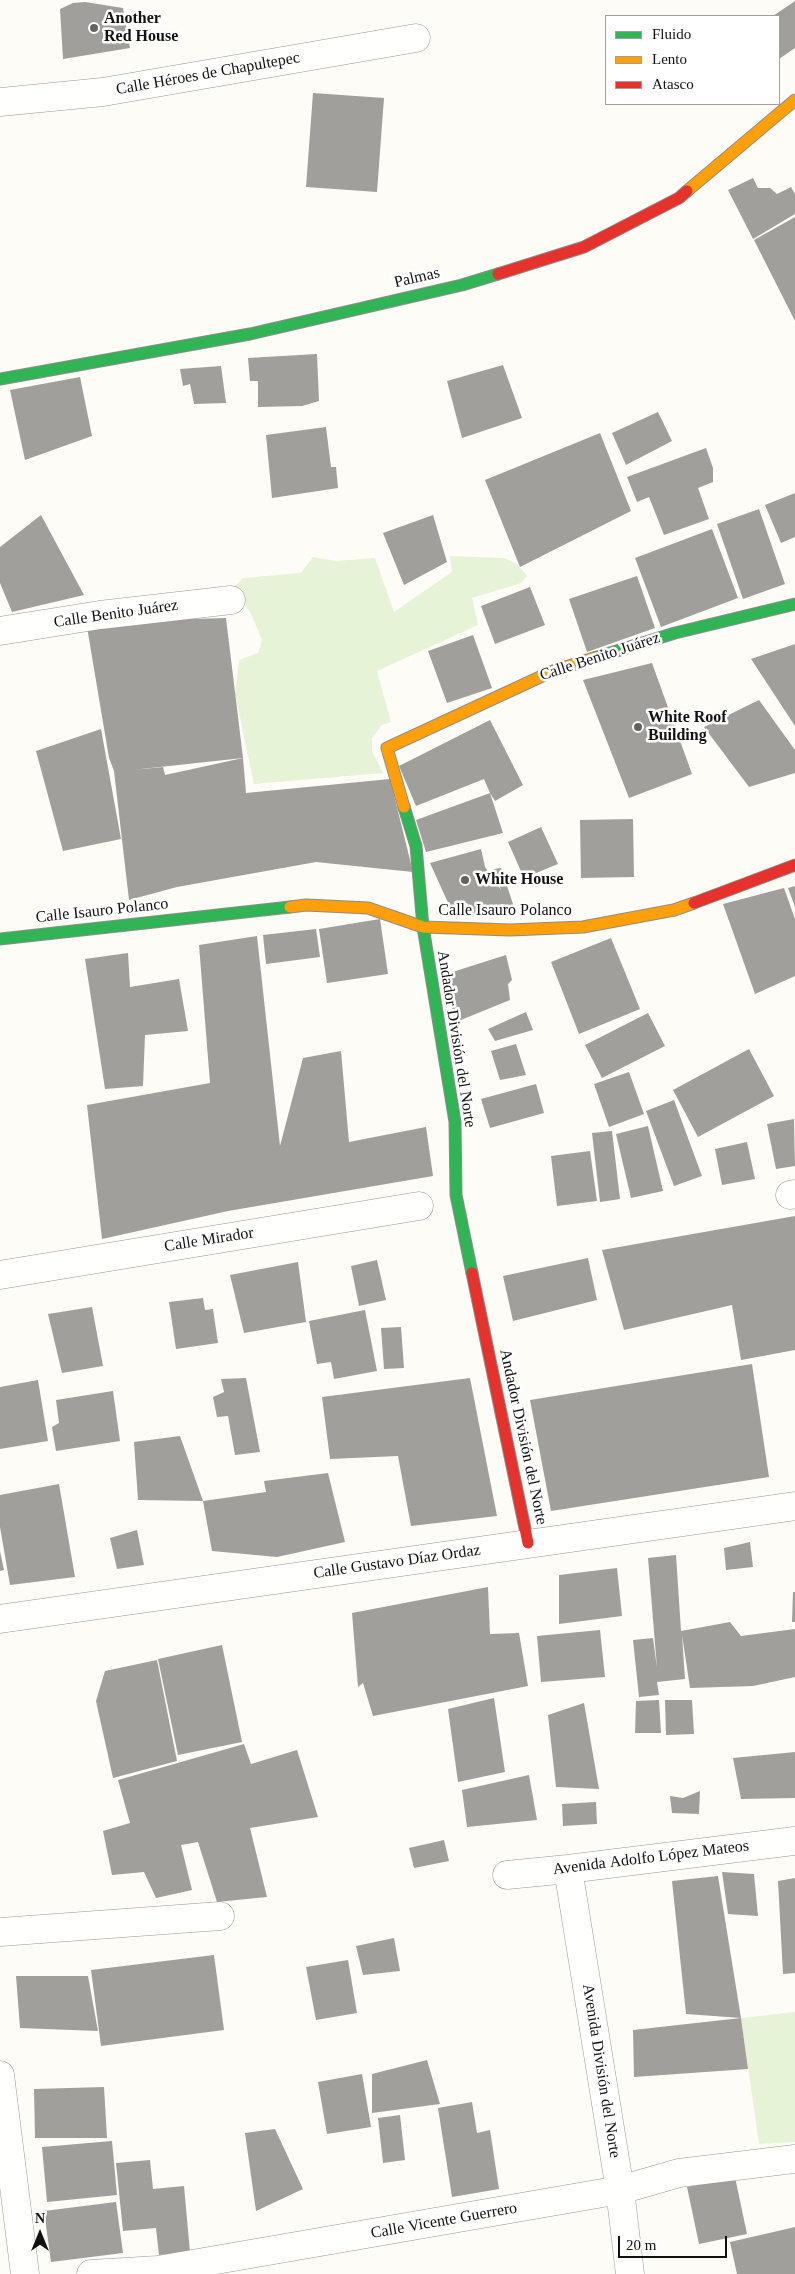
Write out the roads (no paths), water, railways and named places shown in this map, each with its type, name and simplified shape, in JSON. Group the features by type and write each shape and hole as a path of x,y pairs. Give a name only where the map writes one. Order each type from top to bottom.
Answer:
{"street":[{"name":"Calle Héroes de Chapultepec","path":"0,102 104,92 416,38"},
{"name":"Palmas","path":"0,379 250,334 462,285 584,247 679,198 795,100"},
{"name":"Calle Benito Juárez","path":"0,631 100,614 231,600"},
{"name":"Calle Benito Juárez","path":"387,748 553,671 675,633 795,604"},
{"name":"Andador División del Norte","path":"387,748 416,846 423,927 455,1122 456,1195 528,1543"},
{"name":"Calle Isauro Polanco","path":"0,939 306,905 368,908 423,927 510,930 583,927 674,910 795,866"},
{"name":"Calle Mirador","path":"0,1274 419,1206"},
{"name":"Calle Gustavo Díaz Ordaz","path":"0,1619 795,1506"},
{"name":"Avenida Adolfo López Mateos","path":"507,1875 795,1841"},
{"name":"Avenida División del Norte","path":"568,1869 620,2190 630,2274"},
{"path":"0,1932 220,1916"},
{"path":"0,2075 24,2274"},
{"name":"Calle Vicente Guerrero","path":"91,2274 158,2270 620,2190 678,2172 795,2159"}],"place":[{"name":"Another Red House","path":"94,28"},
{"name":"White Roof Building","path":"638,727"},
{"name":"White House","path":"465,880"}]}
